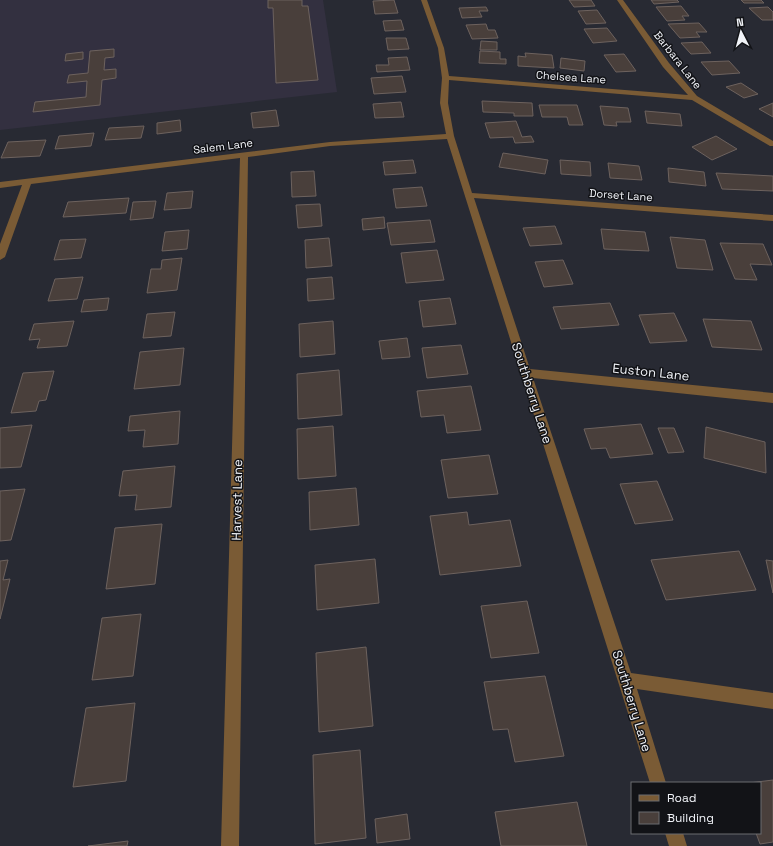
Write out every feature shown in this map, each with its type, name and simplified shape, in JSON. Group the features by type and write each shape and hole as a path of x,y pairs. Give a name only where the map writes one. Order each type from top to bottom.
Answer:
{"street":[{"name":"Southberry Lane","path":"424,0 441,48 446,78 444,103 450,136 658,782"},
{"name":"Barbara Lane","path":"620,0 666,65 694,98 773,144"},
{"name":"Chelsea Lane","path":"446,78 694,98"},
{"name":"Salem Lane","path":"0,185 330,144 450,136"},
{"name":"Harvest Lane","path":"230,846 244,155"},
{"path":"0,257 27,182"},
{"name":"Dorset Lane","path":"468,195 773,218"},
{"name":"Euston Lane","path":"526,374 773,398"},
{"path":"626,680 773,700"},
{"path":"674,834 678,846"}],"shaded area":[{"path":"0,0 323,0 337,92 0,130"}],"building":[{"path":"268,0 302,0 302,6 308,6 318,80 276,83 273,8 268,8"},
{"path":"394,0 398,13 375,14 373,1"},
{"path":"569,0 591,0 595,6 574,7"},
{"path":"651,0 677,0 679,2 654,4"},
{"path":"741,0 761,0 764,3 744,3"},
{"path":"681,6 689,16 682,16 685,20 667,21 656,7"},
{"path":"486,7 488,11 479,11 482,17 462,18 459,8"},
{"path":"768,7 773,12 773,20 762,20 749,8"},
{"path":"597,10 606,23 586,24 578,11"},
{"path":"401,20 404,30 385,31 383,21"},
{"path":"699,23 707,32 696,32 700,37 680,38 668,24"},
{"path":"486,24 488,30 495,30 498,38 472,39 466,25"},
{"path":"607,28 617,41 593,43 584,29"},
{"path":"386,38 406,38 409,49 388,50"},
{"path":"481,41 497,42 497,50 480,50"},
{"path":"702,42 711,53 691,54 681,43"},
{"path":"114,49 114,57 105,58 104,70 116,69 116,78 102,80 100,105 33,112 35,102 86,97 87,81 67,83 69,75 88,73 90,51"},
{"path":"480,51 500,52 500,59 506,59 506,64 479,63"},
{"path":"83,52 83,59 65,61 66,54"},
{"path":"525,53 552,55 554,68 518,66 518,56 526,57"},
{"path":"624,54 636,71 616,72 604,55"},
{"path":"407,57 410,70 377,72 376,65 389,65 388,58"},
{"path":"561,58 585,61 584,71 560,68"},
{"path":"729,61 740,73 712,75 701,62"},
{"path":"402,76 406,92 374,94 371,78"},
{"path":"741,83 758,94 744,98 726,87"},
{"path":"482,101 532,103 533,116 514,116 514,113 483,112"},
{"path":"401,102 404,117 375,118 373,104"},
{"path":"773,103 773,117 759,109"},
{"path":"539,105 577,105 583,125 569,125 567,117 542,117"},
{"path":"600,106 628,108 631,122 616,122 617,126 604,125"},
{"path":"276,110 279,126 253,128 251,113"},
{"path":"645,111 680,114 682,126 647,123"},
{"path":"180,120 181,131 157,134 157,123"},
{"path":"516,121 522,137 531,136 534,142 515,143 513,137 490,138 485,123"},
{"path":"144,126 141,138 105,140 109,128"},
{"path":"94,133 91,146 55,149 59,136"},
{"path":"716,136 737,149 712,160 692,147"},
{"path":"46,140 40,156 1,158 8,142"},
{"path":"503,153 548,160 545,174 499,167"},
{"path":"413,160 416,173 385,175 383,162"},
{"path":"560,160 590,162 591,176 561,174"},
{"path":"608,163 639,166 642,180 610,178"},
{"path":"668,168 704,172 706,186 669,182"},
{"path":"314,171 316,196 292,197 291,172"},
{"path":"716,173 773,176 773,191 722,189"},
{"path":"422,187 427,206 396,208 393,189"},
{"path":"193,191 191,208 164,210 167,193"},
{"path":"129,198 126,213 63,217 68,202"},
{"path":"156,201 153,218 130,220 133,202"},
{"path":"320,204 322,226 298,228 296,205"},
{"path":"384,217 385,228 363,230 362,219"},
{"path":"430,220 435,242 391,245 387,223"},
{"path":"555,226 562,244 530,246 523,228"},
{"path":"601,229 645,232 649,251 604,249"},
{"path":"189,230 187,249 162,251 165,232"},
{"path":"670,237 705,240 713,270 677,268"},
{"path":"329,238 332,266 306,268 305,240"},
{"path":"86,239 81,258 54,260 60,240"},
{"path":"720,243 763,244 772,265 750,264 757,280 735,279"},
{"path":"437,250 444,280 406,283 401,253"},
{"path":"182,258 177,290 147,293 151,269 161,269 162,260"},
{"path":"563,260 573,284 544,287 535,262"},
{"path":"83,277 77,299 48,301 55,279"},
{"path":"332,277 334,299 308,301 307,279"},
{"path":"109,298 107,310 81,312 84,300"},
{"path":"450,298 456,324 423,327 419,301"},
{"path":"610,303 619,325 561,329 553,307"},
{"path":"175,312 171,336 143,338 147,314"},
{"path":"674,313 687,341 650,343 639,315"},
{"path":"703,319 751,321 762,350 712,347"},
{"path":"74,321 67,346 37,348 40,339 29,340 34,324"},
{"path":"333,321 335,354 300,357 299,324"},
{"path":"407,338 410,357 382,359 379,341"},
{"path":"461,345 468,374 427,378 422,348"},
{"path":"184,348 180,385 134,389 140,352"},
{"path":"339,370 342,415 298,419 297,374"},
{"path":"54,371 46,400 39,401 36,411 11,413 23,373"},
{"path":"471,386 481,430 447,433 444,415 421,417 417,391"},
{"path":"180,411 178,444 143,447 145,430 128,431 130,416"},
{"path":"641,424 653,454 610,458 606,448 591,449 584,429"},
{"path":"32,425 21,467 0,468 0,428"},
{"path":"333,426 336,476 298,479 297,429"},
{"path":"706,427 765,442 766,473 704,458"},
{"path":"658,428 674,428 684,452 668,453"},
{"path":"489,455 498,494 448,498 441,460"},
{"path":"175,466 171,507 135,510 137,495 119,496 123,471"},
{"path":"657,481 673,520 635,524 620,484"},
{"path":"356,488 359,525 310,530 309,492"},
{"path":"25,489 11,540 0,541 0,491"},
{"path":"467,512 469,525 510,520 521,566 440,575 430,516"},
{"path":"162,524 155,584 106,589 115,528"},
{"path":"739,551 756,590 666,600 651,560"},
{"path":"375,559 379,603 317,610 315,565"},
{"path":"8,560 3,580 10,579 0,619 0,561"},
{"path":"766,560 773,561 773,593"},
{"path":"527,601 539,653 491,658 481,606"},
{"path":"141,614 133,676 92,680 102,618"},
{"path":"366,647 373,726 319,732 316,653"},
{"path":"545,676 564,756 515,762 508,729 493,730 484,682"},
{"path":"135,703 126,781 73,787 86,708"},
{"path":"360,750 366,838 315,844 313,755"},
{"path":"773,780 773,842 760,844 756,834 761,834 761,782 757,782"},
{"path":"577,802 587,846 501,846 495,812"},
{"path":"407,814 410,839 377,843 375,819"},
{"path":"128,841 127,846 88,846"}]}
